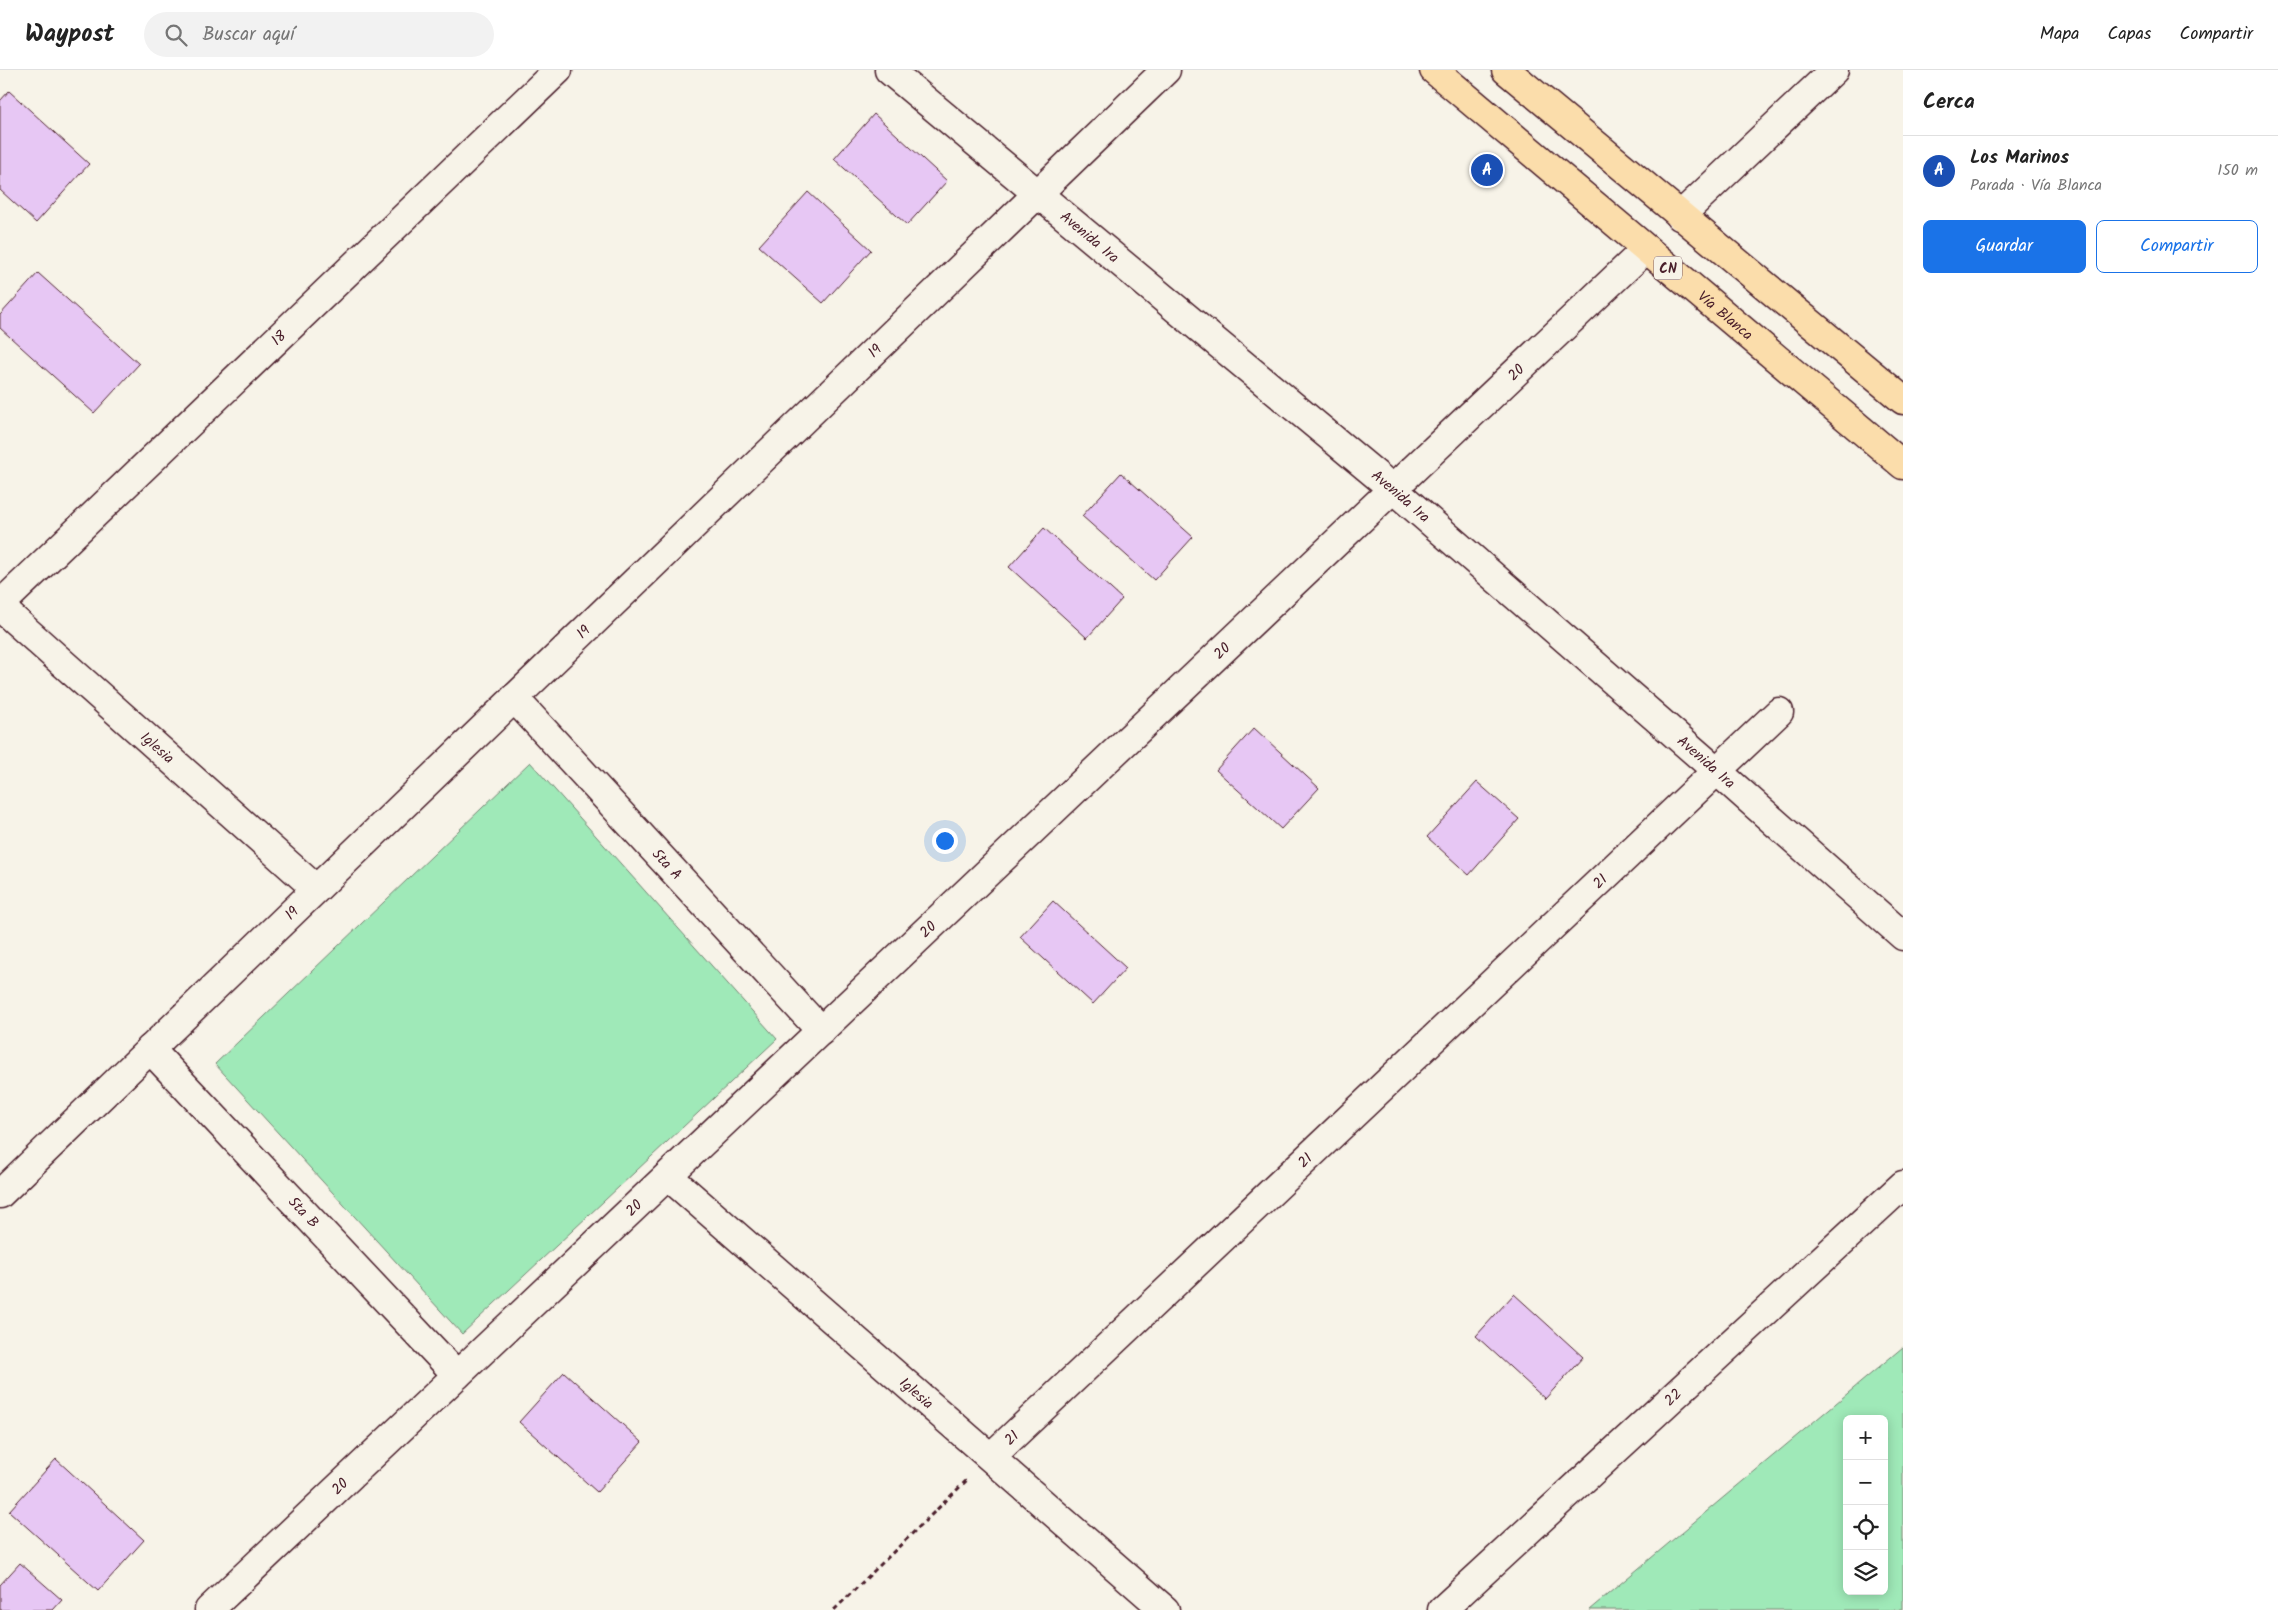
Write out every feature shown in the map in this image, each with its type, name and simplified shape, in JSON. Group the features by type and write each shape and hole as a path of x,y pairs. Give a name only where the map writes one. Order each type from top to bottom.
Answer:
{"highway":[{"name":"Vía Blanca","path":"1434,70 1903,465"},
{"path":"1506,70 1903,400"}],"street":[{"name":"18","path":"0,606 558,70"},
{"name":"Avenida 1ra","path":"889,70 1393,489 1903,936"},
{"name":"19","path":"0,1194 1166,70"},
{"path":"1680,216 1834,70"},
{"name":"20","path":"208,1610 1646,249"},
{"name":"Iglesia","path":"0,606 316,889"},
{"name":"5ta A","path":"514,698 821,1031"},
{"name":"21","path":"991,1457 1779,712"},
{"name":"5ta B","path":"150,1049 457,1375"},
{"name":"Iglesia","path":"668,1176 1165,1610"},
{"name":"22","path":"1442,1610 1903,1185"}],"path":[{"name":"21","path":"834,1610 991,1457"}],"green space":[{"path":"530,762 777,1039 462,1334 215,1064"},
{"path":"1903,1347 1903,1610 1589,1610"}],"building":[{"path":"9,91 89,164 36,223 0,190 0,101"},
{"path":"874,114 947,181 907,225 834,159"},
{"path":"808,192 871,250 823,303 759,246"},
{"path":"38,273 139,364 94,413 0,328 0,315"},
{"path":"1121,473 1193,537 1154,580 1082,516"},
{"path":"1044,528 1122,599 1087,638 1009,567"},
{"path":"1254,728 1319,788 1281,829 1216,770"},
{"path":"1477,782 1519,819 1469,875 1427,837"},
{"path":"1053,901 1126,968 1093,1004 1020,937"},
{"path":"1514,1294 1583,1357 1545,1399 1476,1336"},
{"path":"564,1372 642,1442 597,1492 519,1422"},
{"path":"56,1459 144,1540 98,1591 9,1511"},
{"path":"20,1563 62,1600 53,1610 0,1610 0,1585"}],"place":[{"name":"Los Marinos","path":"1487,170"}]}
